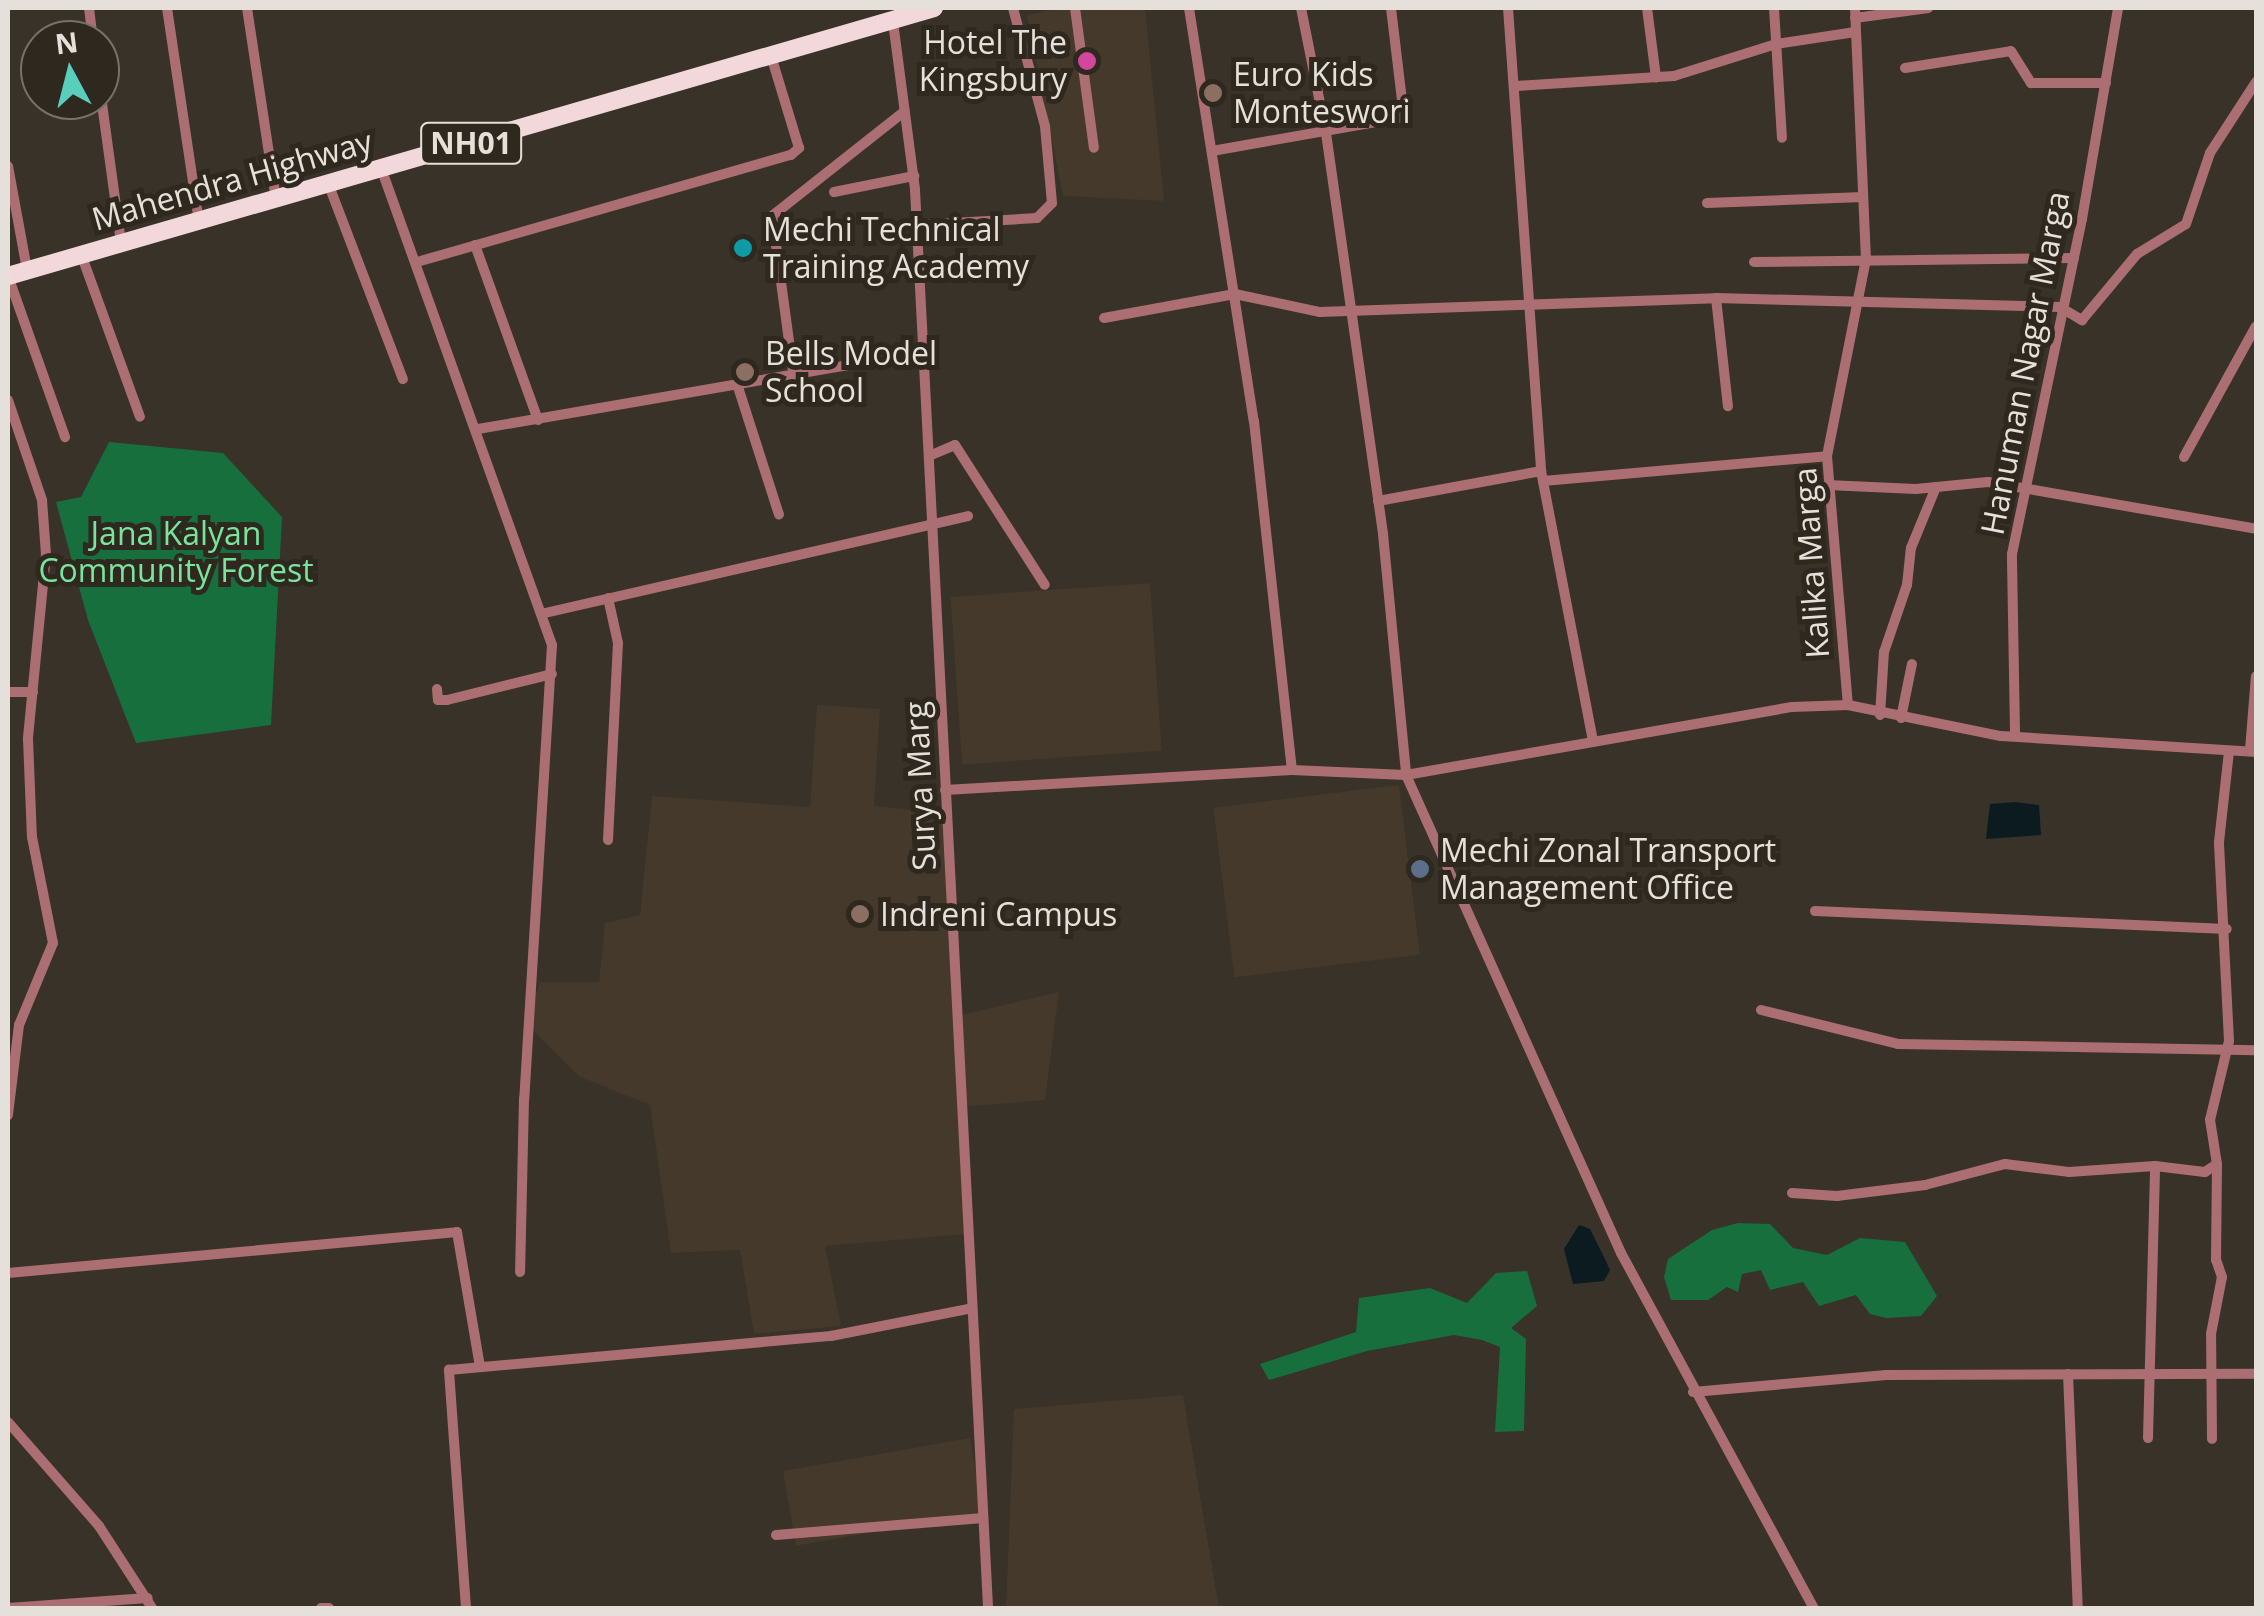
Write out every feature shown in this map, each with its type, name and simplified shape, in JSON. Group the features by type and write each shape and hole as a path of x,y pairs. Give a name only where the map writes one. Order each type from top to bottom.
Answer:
{"highway":[{"name":"Mahendra Highway","path":"8,276 934,8"}],"street":[{"path":"167,8 199,222"},
{"path":"247,8 276,199"},
{"path":"917,225 1037,218 1052,202 1044,126 1013,8"},
{"path":"1074,8 1094,148"},
{"path":"1189,8 1235,294 1292,770"},
{"path":"1301,8 1326,133 1378,502 1406,775 1621,1254 1814,1608"},
{"path":"1212,150 1404,117 1391,8"},
{"path":"1508,8 1542,476 1593,742"},
{"path":"1647,8 1656,77"},
{"path":"1774,8 1782,138"},
{"path":"1855,13 1928,8"},
{"name":"Hanuman Nagar Marga","path":"2015,732 2012,554 2060,307 2074,258 2118,8"},
{"name":"Kalika Marga","path":"1848,705 1827,456 1866,259 1855,13"},
{"name":"Surya Marg","path":"893,22 917,225 988,1608"},
{"path":"1516,86 1710,70 1776,44 1854,32"},
{"path":"1905,68 2011,52 2031,83 2106,84"},
{"path":"417,262 791,155 799,148 770,56"},
{"path":"1104,318 1235,294 1289,310 1716,298 2060,307 2082,320 2137,254 2186,224 2210,153 2256,82"},
{"path":"794,378 772,216 905,111"},
{"path":"104,120 122,242"},
{"path":"8,166 28,270"},
{"path":"381,168 544,613 552,674 526,1055 520,1272"},
{"path":"834,192 914,176"},
{"path":"328,184 403,379"},
{"path":"1707,203 1864,197"},
{"path":"475,245 538,420"},
{"path":"82,254 140,417"},
{"path":"1754,262 2074,258"},
{"path":"8,276 66,437"},
{"path":"1716,298 1728,406"},
{"path":"2184,457 2256,326"},
{"path":"478,429 794,378 923,352"},
{"path":"738,387 779,515"},
{"path":"8,400 42,500 46,554 28,739 32,836 53,942 12,1045 8,1115"},
{"path":"929,456 955,445 1045,585"},
{"path":"1378,502 1542,476 1827,456"},
{"path":"1827,485 2028,486 2059,497 2256,529"},
{"path":"1880,715 1884,652 1907,585 1911,548 1936,487"},
{"path":"544,613 968,516"},
{"path":"608,598 618,643 608,840"},
{"path":"1901,718 1912,664"},
{"path":"437,689 438,700 447,700 552,674"},
{"path":"945,790 1292,770 1406,775 1792,707 1848,705 1880,715 2001,736 2015,732 2253,751 2256,676"},
{"path":"8,692 33,692"},
{"path":"2212,1438 2211,1373 2222,1277 2214,1214 2217,1164 2210,1120 2224,1050 2227,929 2219,842 2229,752"},
{"path":"1815,911 2227,929"},
{"path":"1761,1010 1898,1044 2256,1050"},
{"path":"1792,1192 1837,1196 1925,1185 2005,1164 2069,1172 2155,1166 2204,1172 2217,1164"},
{"path":"2148,1438 2155,1166"},
{"path":"8,1273 457,1232 480,1367"},
{"path":"466,1608 448,1377 456,1367 831,1336 972,1308"},
{"path":"2068,1374 2078,1608"},
{"path":"1693,1392 1886,1375 2256,1374"},
{"path":"8,1422 99,1526 150,1603"},
{"path":"776,1535 983,1518"},
{"path":"8,1608 150,1603"},
{"path":"321,1608 329,1608"}],"shaded area":[{"path":"1060,8 1145,8 1164,201 1063,196 1027,15"},
{"path":"1150,583 1162,751 962,765 950,597"},
{"path":"817,705 880,709 874,806 946,813 957,1016 1059,992 1045,1100 962,1107 968,1234 825,1246 841,1326 754,1334 740,1250 671,1253 650,1105 580,1077 527,1024 540,982 599,982 605,923 640,915 652,796 810,807"},
{"path":"1399,785 1420,955 1234,978 1213,808"},
{"path":"1990,804 2039,805 2041,835 1986,839"},
{"path":"1579,1225 1590,1229 1610,1270 1604,1281 1573,1284 1564,1249"},
{"path":"1183,1395 1219,1608 1006,1608 1014,1409"},
{"path":"970,1438 983,1513 796,1546 783,1471"}],"green space":[{"name":"Jana Kalyan Community Forest","path":"109,442 223,453 282,517 271,725 136,743 88,620 56,502 81,497"},
{"path":"1738,1223 1770,1224 1793,1248 1827,1255 1860,1238 1905,1242 1937,1296 1921,1316 1886,1318 1870,1314 1856,1295 1819,1306 1803,1282 1770,1290 1761,1270 1742,1274 1738,1292 1727,1287 1708,1300 1671,1300 1664,1277 1668,1259 1712,1230"},
{"path":"1527,1271 1537,1306 1511,1328 1526,1339 1524,1431 1495,1432 1500,1347 1482,1340 1454,1335 1367,1351 1269,1380 1260,1364 1356,1332 1359,1298 1430,1288 1467,1303 1496,1273"}],"place":[{"name":"Hotel The Kingsbury","path":"1087,61"},
{"name":"Euro Kids Monteswori","path":"1213,93"},
{"name":"Mechi Technical Training Academy","path":"743,248"},
{"name":"Bells Model School","path":"745,372"},
{"name":"Mechi Zonal Transport Management Office","path":"1420,869"},
{"name":"Indreni Campus","path":"860,914"}]}
